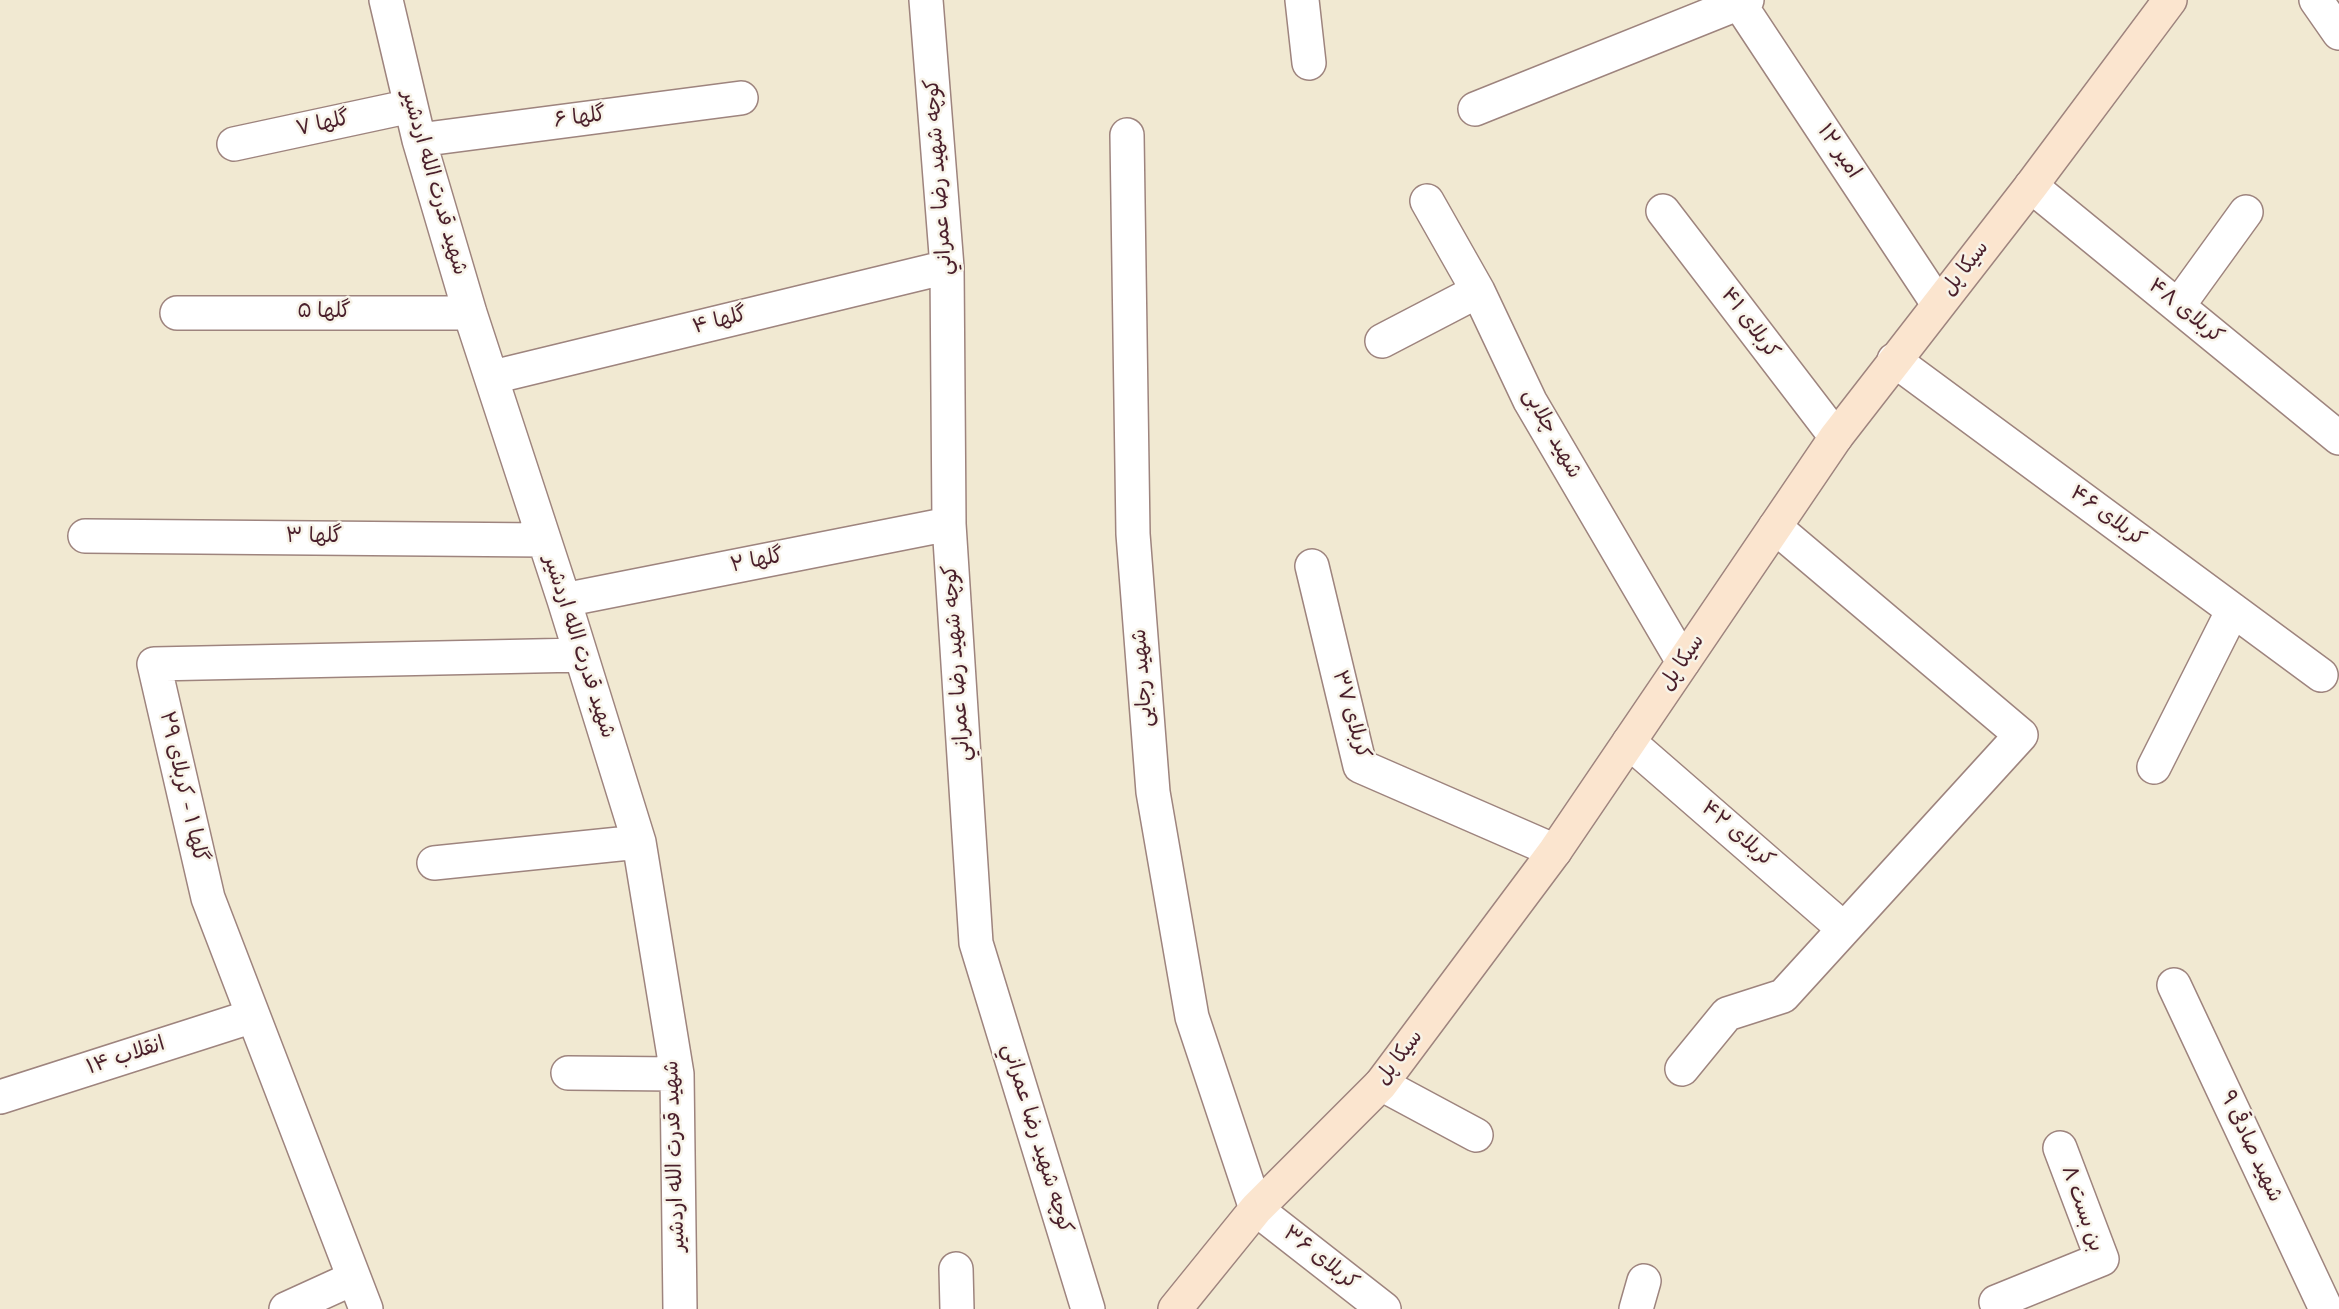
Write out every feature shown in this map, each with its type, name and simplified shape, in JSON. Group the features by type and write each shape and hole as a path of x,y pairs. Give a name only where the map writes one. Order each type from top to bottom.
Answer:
{"street":[{"name":"شهید قدرت الله اردشیر","path":"386,0 419,140 470,313 493,377 639,842 677,1074 680,1309"},
{"name":"كوچه شهيد رضا عمراني","path":"926,0 947,267 950,524 976,943 1088,1309"},
{"path":"1302,0 1309,63"},
{"name":"سیکا پل","path":"1175,1309 1256,1209 1381,1084 1555,851 1836,437 2031,186 2170,0"},
{"path":"2316,0 2339,33"},
{"path":"1475,109 1741,2"},
{"name":"امير ۱۲","path":"1741,2 1938,304"},
{"name":"گلها ۶","path":"419,140 741,98"},
{"name":"گلها ۷","path":"234,144 411,106"},
{"name":"شهید رجایی","path":"1127,135 1133,534 1153,792 1192,1017 1256,1209"},
{"name":"کربلای ۴۸","path":"2031,186 2339,438"},
{"name":"شهید چلابی","path":"1427,201 1478,291 1530,401 1683,662"},
{"name":"کربلای ۴۱","path":"1663,211 1836,437"},
{"path":"2178,306 2247,212"},
{"name":"گلها ۴","path":"493,377 947,267"},
{"path":"1382,340 1478,291"},
{"name":"گلها ۵","path":"177,313 470,313"},
{"name":"کربلای ۴۶","path":"1894,360 2321,675"},
{"name":"گلها ۲","path":"564,600 950,524"},
{"path":"1682,1069 1727,1014 1783,996 2021,735 1775,527"},
{"name":"گلها ۳","path":"85,536 543,540"},
{"name":"کربلای ۳۷","path":"1312,566 1360,766 1555,851"},
{"path":"2154,767 2233,610"},
{"name":"گلها ۱ - کربلای ۲۹","path":"366,1309 208,898 154,664 581,655"},
{"name":"کربلای ۴۲","path":"1629,742 1844,928"},
{"path":"434,863 639,842"},
{"name":"شهید صادقی ۹","path":"2174,985 2326,1309"},
{"name":"انقلاب ۱۴","path":"0,1097 253,1016"},
{"path":"568,1073 677,1074"},
{"path":"1381,1084 1476,1135"},
{"name":"بن بست ۸","path":"1990,1307 2102,1259 2060,1148"},
{"name":"کربلای ۳۶","path":"1256,1209 1384,1309"},
{"path":"956,1269 957,1309"},
{"path":"286,1309 354,1278"}]}
